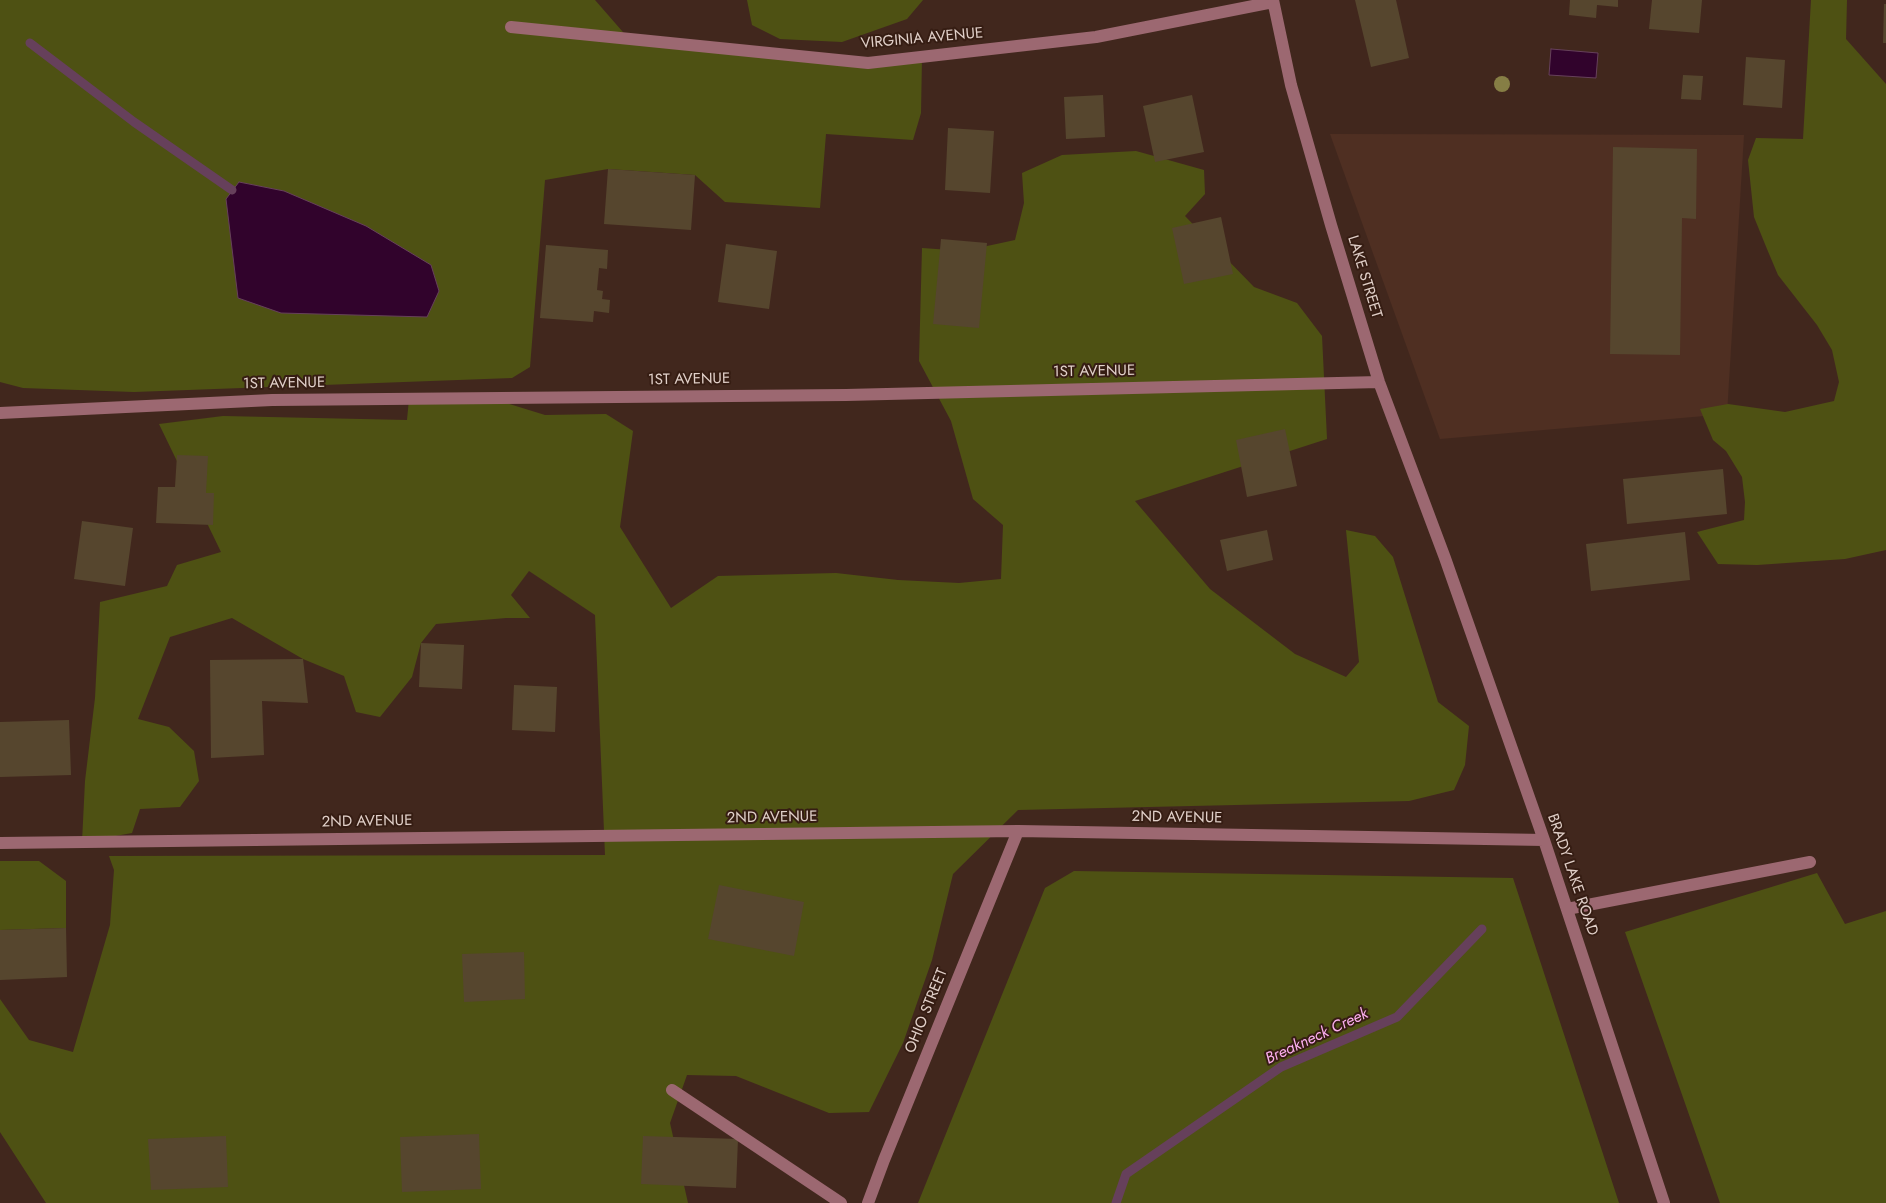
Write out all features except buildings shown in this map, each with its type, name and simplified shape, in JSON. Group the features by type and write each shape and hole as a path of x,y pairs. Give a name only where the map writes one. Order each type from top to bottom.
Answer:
{"street":[{"name":"VIRGINIA AVENUE","path":"511,27 868,63 1096,37 1273,1"},
{"name":"LAKE STREET","path":"1273,1 1291,85 1379,382 1445,558"},
{"name":"1ST AVENUE","path":"0,414 272,400 846,394 1379,382"},
{"name":"BRADY LAKE ROAD","path":"1445,558 1544,840 1664,1203"},
{"name":"2ND AVENUE","path":"0,843 1018,831 1544,840"},
{"name":"OHIO STREET","path":"868,1203 887,1151 1018,831"},
{"path":"1567,909 1810,862"},
{"path":"672,1090 841,1203"}],"shaded area":[{"path":"0,0 595,0 629,39 868,63 922,57 921,113 913,140 826,134 820,208 725,202 695,175 608,169 545,180 530,367 512,378 134,392 23,388 0,382"},
{"path":"747,0 923,0 907,19 842,42 780,39 752,25"},
{"path":"1811,0 1847,0 1846,39 1886,84 1886,550 1845,559 1757,565 1718,564 1697,532 1744,520 1745,502 1742,477 1726,451 1713,440 1700,409 1728,404 1785,412 1834,401 1839,382 1832,350 1817,325 1778,275 1767,249 1754,217 1748,160 1756,138 1803,139"},
{"path":"1551,49 1598,53 1596,78 1549,75"},
{"path":"1330,134 1744,135 1727,414 1440,439"},
{"path":"1136,151 1204,170 1205,194 1185,216 1254,287 1297,303 1322,336 1327,439 1135,501 1210,589 1295,654 1346,677 1359,662 1346,530 1375,536 1393,557 1438,702 1469,726 1465,765 1454,790 1409,801 1018,810 953,874 932,960 903,1043 869,1112 829,1113 736,1076 687,1075 670,1123 688,1203 46,1203 0,1132 0,999 29,1040 73,1052 110,925 114,870 109,856 605,855 595,615 529,571 511,595 530,618 506,618 436,624 421,643 412,677 380,717 356,712 344,676 303,659 232,618 170,637 138,719 169,727 194,751 199,781 180,807 140,809 132,833 82,842 85,781 95,698 100,602 167,586 177,565 221,552 159,424 223,416 407,420 409,399 490,398 545,415 606,414 633,431 620,527 671,608 718,576 836,573 898,580 959,583 1001,579 1003,525 973,499 951,421 919,361 922,248 964,251 1015,240 1024,203 1022,173 1062,155"},
{"path":"239,182 284,191 366,226 431,265 439,291 427,317 281,313 238,298 226,199"},
{"path":"0,861 39,861 66,881 66,928 0,930"},
{"path":"1074,871 1513,878 1619,1203 918,1203 1045,888"},
{"path":"1817,873 1845,924 1886,911 1886,1203 1720,1203 1625,932"}],"waterway":[{"path":"30,43 134,122 232,190"},
{"name":"Breakneck Creek","path":"1116,1203 1126,1174 1281,1067 1397,1017 1482,929"}]}
